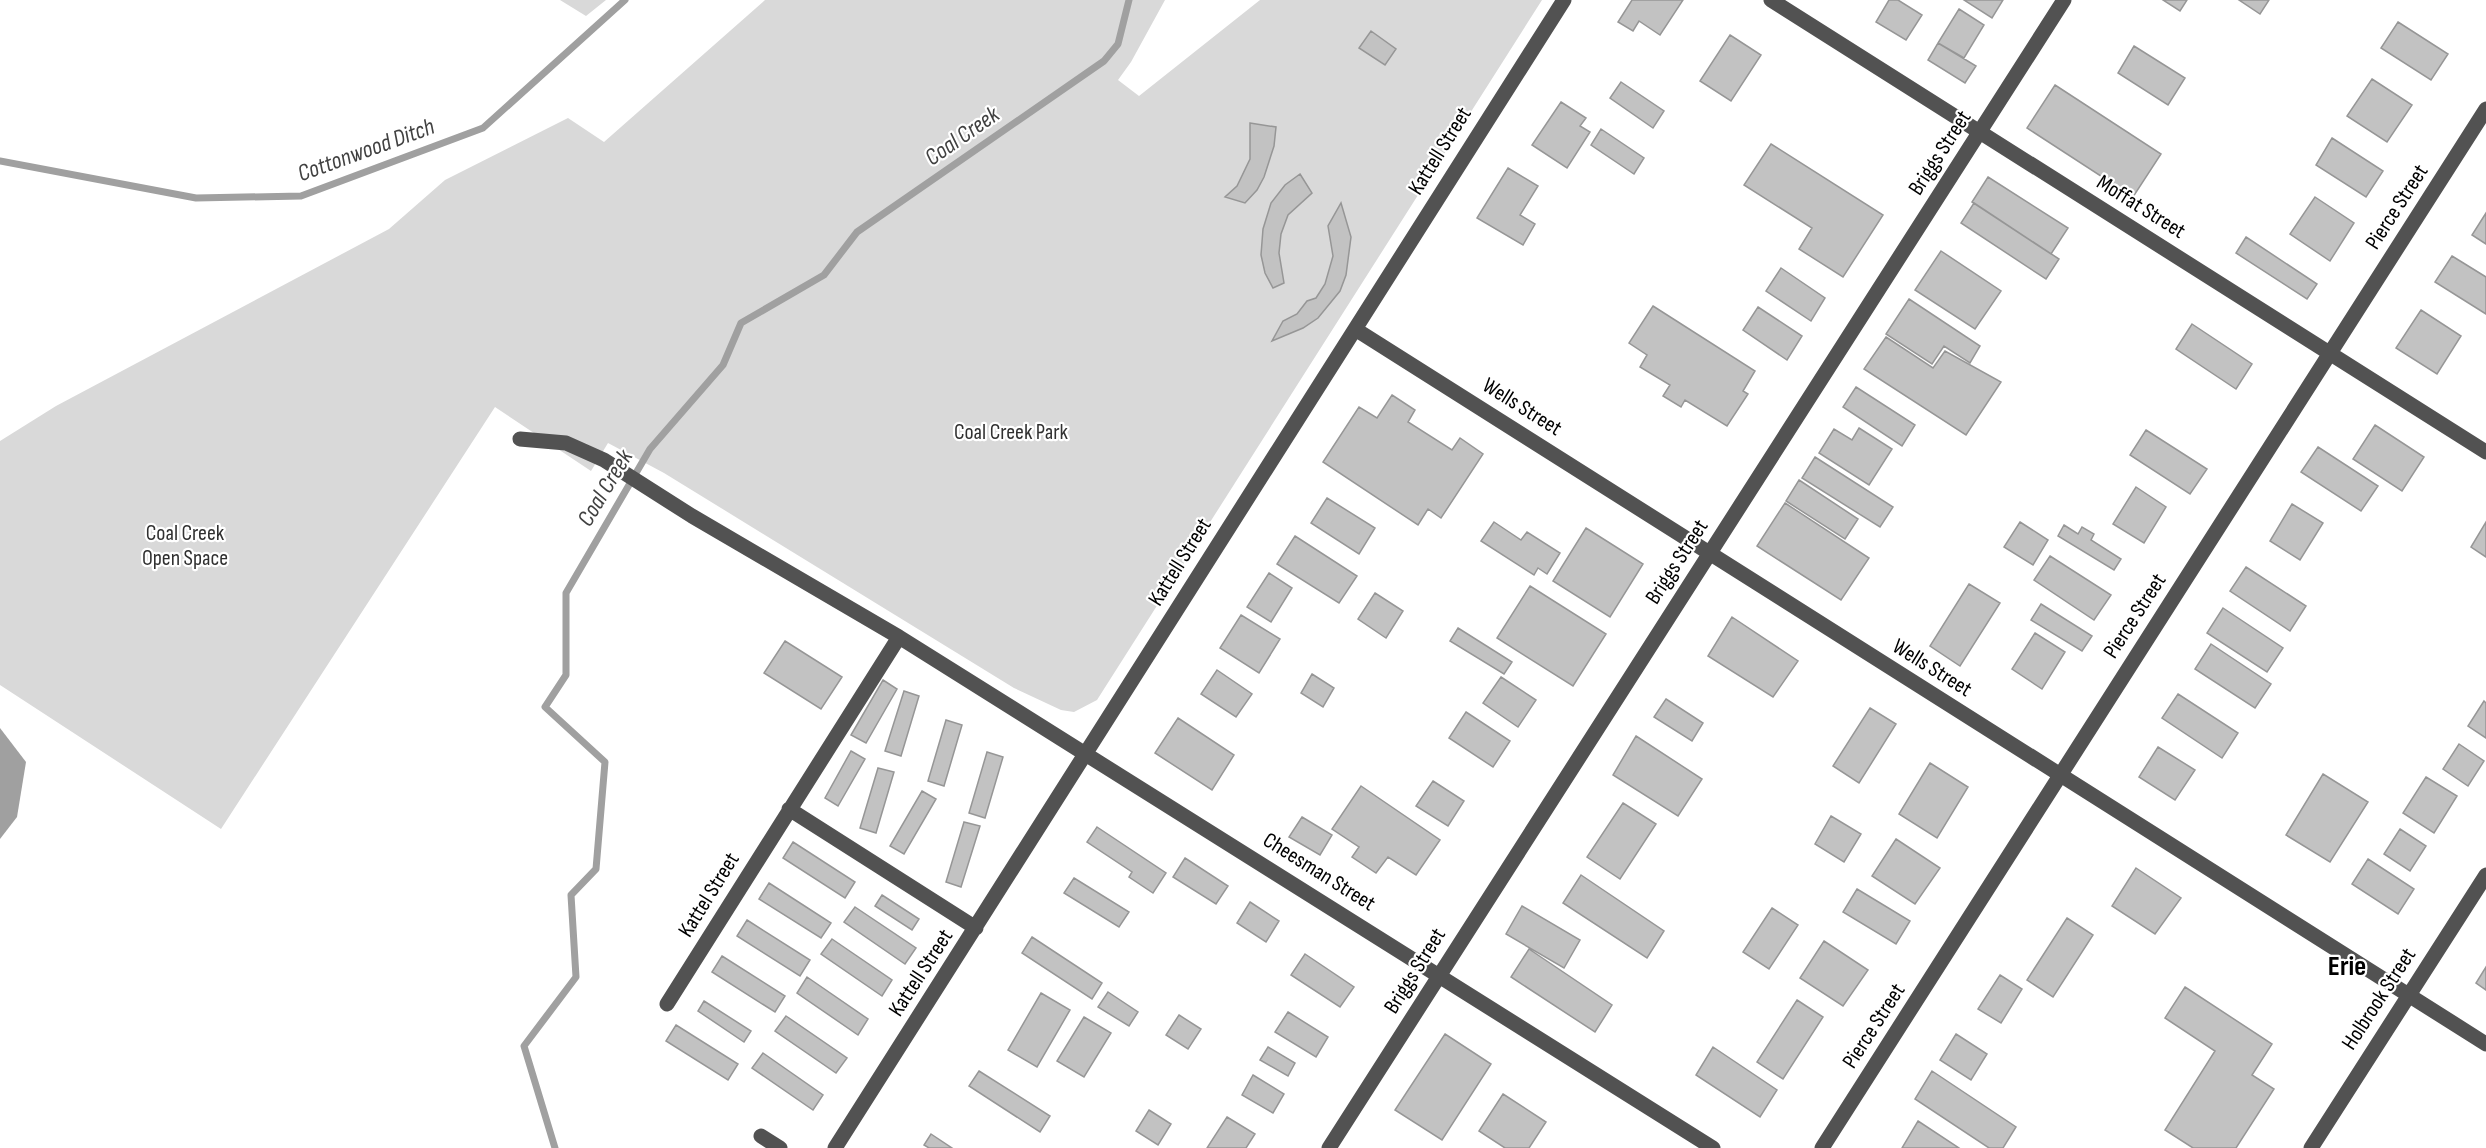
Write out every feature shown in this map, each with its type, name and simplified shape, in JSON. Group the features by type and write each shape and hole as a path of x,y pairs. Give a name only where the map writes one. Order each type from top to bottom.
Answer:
{"street":[{"name":"Kattell Street","path":"835,1148 1564,0"},
{"name":"Moffat Street","path":"1772,0 2486,452"},
{"name":"Briggs Street","path":"1329,1148 2064,0"},
{"name":"Pierce Street","path":"1822,1148 2486,109"},
{"name":"Wells Street","path":"1355,329 2486,1044"},
{"name":"Cheesman Street","path":"520,439 566,443 604,460 692,516 899,637 1086,753 1713,1148"},
{"name":"Kattel Street","path":"667,1004 899,637"},
{"path":"789,809 976,928"},
{"name":"Holbrook Street","path":"2311,1148 2486,875"},
{"path":"761,1136 780,1148"}],"green space":[{"path":"560,0 606,0 586,16"},
{"path":"765,0 1165,0 1131,62 1118,80 1139,96 1260,0 1542,0 1097,700 1074,712 1061,710 1014,688 664,473 608,443 591,471 495,407 221,829 0,685 0,441 56,406 389,229 445,180 568,118 604,142"}],"shaded area":[{"path":"0,728 26,762 17,817 0,839"}],"building":[{"path":"1632,0 1683,0 1660,35 1639,21 1633,31 1618,22"},
{"path":"1889,0 1898,0 1922,15 1906,40 1876,22"},
{"path":"1964,0 2003,0 1992,18"},
{"path":"2163,0 2187,0 2180,11"},
{"path":"2239,0 2269,0 2260,14"},
{"path":"1959,9 1984,25 1964,58 1938,43"},
{"path":"2398,22 2448,54 2431,80 2381,48"},
{"path":"1371,31 1396,49 1385,65 1359,48"},
{"path":"1730,35 1761,55 1731,101 1700,81"},
{"path":"1938,43 1976,66 1965,83 1928,60"},
{"path":"2134,46 2185,78 2168,105 2118,73"},
{"path":"2372,79 2412,105 2387,142 2347,116"},
{"path":"1621,82 1664,111 1653,128 1610,98"},
{"path":"2055,85 2161,154 2133,197 2027,128"},
{"path":"1561,102 1586,118 1580,126 1590,132 1567,168 1532,145"},
{"path":"1250,123 1276,127 1274,146 1264,177 1257,190 1245,203 1225,197 1237,186 1250,159"},
{"path":"1601,129 1644,158 1634,174 1591,145"},
{"path":"2332,138 2383,171 2366,197 2316,165"},
{"path":"1771,144 1883,215 1843,277 1799,249 1812,228 1744,185"},
{"path":"1508,168 1538,186 1520,215 1535,224 1523,245 1477,218"},
{"path":"1300,174 1312,193 1288,215 1281,234 1279,253 1284,283 1273,288 1265,273 1261,255 1263,229 1271,203 1285,185"},
{"path":"1988,177 2068,228 2051,254 1972,202"},
{"path":"2315,197 2354,223 2330,261 2290,234"},
{"path":"1341,203 1351,237 1346,275 1340,291 1318,318 1303,328 1272,341 1283,321 1297,314 1307,301 1316,298 1325,284 1333,256 1328,226"},
{"path":"1974,203 2059,259 2046,279 1961,223"},
{"path":"2486,213 2486,244 2472,235"},
{"path":"2246,237 2317,284 2307,299 2236,253"},
{"path":"1941,251 2001,291 1975,329 1915,290"},
{"path":"2452,256 2486,277 2486,314 2435,282"},
{"path":"1781,268 1825,298 1811,321 1766,291"},
{"path":"1909,299 1980,346 1970,363 1944,346 1932,364 1886,334"},
{"path":"1653,306 1755,371 1743,391 1748,394 1727,426 1685,400 1681,407 1663,396 1670,385 1640,367 1647,355 1629,343"},
{"path":"1758,307 1802,336 1787,360 1743,330"},
{"path":"2421,310 2461,336 2437,374 2396,348"},
{"path":"2192,324 2252,364 2236,389 2176,349"},
{"path":"1886,337 1933,368 1945,351 2001,382 1966,435 1864,369"},
{"path":"1856,387 1915,425 1902,446 1843,407"},
{"path":"1392,395 1415,410 1408,422 1452,450 1460,438 1483,454 1441,518 1428,509 1418,525 1323,462 1359,407 1377,418"},
{"path":"2375,425 2424,457 2402,491 2353,459"},
{"path":"1859,428 1892,449 1869,485 1819,453 1834,429 1852,440"},
{"path":"2146,430 2207,469 2190,494 2130,455"},
{"path":"2318,447 2378,486 2361,511 2301,472"},
{"path":"1815,457 1893,507 1880,527 1802,478"},
{"path":"1799,480 1858,519 1845,539 1786,501"},
{"path":"2136,487 2166,507 2144,543 2113,524"},
{"path":"1327,498 1375,528 1359,554 1311,523"},
{"path":"1785,503 1869,558 1841,600 1757,546"},
{"path":"2292,504 2323,523 2300,560 2270,541"},
{"path":"1494,522 1521,540 1527,532 1560,553 1547,574 1538,568 1534,575 1481,541"},
{"path":"2020,522 2048,540 2033,565 2004,547"},
{"path":"2486,522 2486,557 2471,547"},
{"path":"2064,525 2078,534 2082,527 2094,534 2091,540 2121,559 2114,570 2058,536"},
{"path":"1586,528 1643,564 1610,617 1553,581"},
{"path":"1295,536 1357,576 1339,603 1277,564"},
{"path":"2050,556 2111,595 2094,620 2034,580"},
{"path":"2246,567 2306,606 2290,631 2230,591"},
{"path":"1269,573 1292,588 1271,622 1247,607"},
{"path":"1969,584 2000,603 1960,666 1930,646"},
{"path":"1530,586 1606,634 1573,686 1497,638"},
{"path":"1375,593 1403,611 1386,638 1358,619"},
{"path":"2041,604 2092,636 2082,651 2031,620"},
{"path":"2223,608 2283,648 2267,672 2207,633"},
{"path":"1241,615 1280,639 1259,673 1220,648"},
{"path":"1732,617 1798,661 1773,697 1708,656"},
{"path":"1458,628 1512,662 1504,674 1450,641"},
{"path":"2035,633 2065,652 2042,689 2012,669"},
{"path":"785,641 842,677 821,709 764,673"},
{"path":"2211,644 2271,684 2255,708 2195,669"},
{"path":"1217,670 1252,694 1236,717 1201,694"},
{"path":"1312,674 1334,688 1323,707 1301,693"},
{"path":"1501,677 1536,700 1518,727 1483,703"},
{"path":"883,680 897,689 866,743 851,735"},
{"path":"904,691 919,696 901,756 885,751"},
{"path":"2178,694 2238,733 2222,758 2162,718"},
{"path":"1666,699 1703,723 1692,741 1654,717"},
{"path":"2484,701 2486,703 2486,738 2468,726"},
{"path":"1870,708 1896,724 1859,783 1833,766"},
{"path":"1466,712 1510,741 1493,767 1449,738"},
{"path":"1178,718 1234,755 1212,790 1155,753"},
{"path":"946,720 962,725 944,786 928,781"},
{"path":"1636,736 1702,779 1678,816 1613,775"},
{"path":"2459,744 2484,761 2468,786 2443,769"},
{"path":"2158,747 2195,770 2175,800 2139,777"},
{"path":"851,751 865,759 838,806 825,798"},
{"path":"987,752 1003,757 985,818 969,813"},
{"path":"1930,763 1968,787 1937,838 1899,814"},
{"path":"878,768 894,772 876,833 860,828"},
{"path":"2323,774 2368,802 2330,862 2286,835"},
{"path":"2426,777 2457,796 2434,833 2403,813"},
{"path":"1433,781 1464,801 1448,826 1416,806"},
{"path":"1361,786 1440,840 1416,875 1388,857 1376,873 1352,857 1359,847 1332,829"},
{"path":"922,791 936,799 904,854 890,846"},
{"path":"1623,803 1656,824 1620,879 1587,857"},
{"path":"1831,816 1861,834 1844,862 1815,844"},
{"path":"1302,817 1332,835 1320,855 1289,837"},
{"path":"964,822 980,826 961,887 946,882"},
{"path":"1097,827 1166,873 1153,893 1129,877 1132,872 1087,842"},
{"path":"2400,829 2426,846 2410,871 2384,854"},
{"path":"1896,839 1940,868 1915,904 1872,876"},
{"path":"793,842 855,882 845,898 783,858"},
{"path":"1185,858 1228,886 1216,904 1173,877"},
{"path":"2368,859 2414,889 2398,914 2352,884"},
{"path":"2136,868 2181,898 2155,934 2112,906"},
{"path":"1581,875 1664,931 1647,958 1563,903"},
{"path":"1074,878 1129,912 1119,927 1064,893"},
{"path":"769,883 831,923 821,938 759,899"},
{"path":"1857,889 1910,921 1896,944 1843,912"},
{"path":"882,895 919,919 912,930 875,906"},
{"path":"1250,902 1279,921 1266,942 1237,923"},
{"path":"1522,906 1580,940 1564,968 1506,934"},
{"path":"855,907 916,948 905,964 844,922"},
{"path":"1772,908 1798,925 1769,969 1743,952"},
{"path":"2067,918 2093,935 2053,997 2027,980"},
{"path":"747,920 810,960 800,976 737,936"},
{"path":"1032,937 1102,983 1092,999 1022,953"},
{"path":"832,939 892,980 882,996 821,954"},
{"path":"1824,941 1868,970 1843,1006 1800,978"},
{"path":"1529,949 1612,1005 1595,1032 1511,977"},
{"path":"1305,954 1354,987 1340,1007 1291,975"},
{"path":"722,956 785,996 775,1012 712,972"},
{"path":"2486,967 2486,990 2476,983"},
{"path":"2000,975 2022,989 2001,1023 1978,1009"},
{"path":"807,977 868,1019 858,1035 797,993"},
{"path":"2185,987 2272,1044 2252,1075 2274,1089 2236,1148 2193,1148 2165,1130 2215,1051 2165,1018"},
{"path":"1108,992 1138,1012 1129,1026 1098,1007"},
{"path":"1041,993 1070,1010 1037,1067 1008,1050"},
{"path":"1797,1000 1823,1017 1783,1079 1757,1062"},
{"path":"704,1001 751,1031 744,1042 698,1011"},
{"path":"1288,1012 1328,1037 1316,1057 1275,1032"},
{"path":"1179,1015 1201,1029 1188,1049 1166,1035"},
{"path":"786,1016 847,1058 836,1073 775,1031"},
{"path":"1084,1017 1111,1033 1084,1077 1057,1061"},
{"path":"676,1025 738,1064 728,1080 666,1041"},
{"path":"1445,1034 1491,1064 1442,1140 1395,1110"},
{"path":"1956,1034 1987,1054 1971,1080 1940,1060"},
{"path":"1268,1047 1295,1063 1288,1076 1260,1060"},
{"path":"1713,1047 1777,1090 1760,1117 1696,1075"},
{"path":"763,1053 823,1095 813,1110 752,1068"},
{"path":"979,1071 1050,1116 1040,1132 969,1086"},
{"path":"1932,1071 2016,1127 2003,1148 1989,1148 1915,1099"},
{"path":"1253,1075 1284,1094 1273,1113 1242,1095"},
{"path":"1503,1094 1546,1122 1529,1148 1505,1148 1479,1131"},
{"path":"1149,1110 1171,1124 1158,1145 1136,1131"},
{"path":"1227,1117 1255,1134 1246,1148 1207,1148"},
{"path":"1918,1121 1959,1148 1902,1148"},
{"path":"931,1134 952,1148 929,1148 924,1145"}],"waterway":[{"name":"Cottonwood Ditch","path":"0,161 196,198 301,196 483,128 625,0"},
{"name":"Coal Creek","path":"555,1148 524,1046 576,977 571,895 596,869 605,762 545,707 566,675 566,593 650,449 723,365 741,323 824,275 857,232 1104,61 1118,44 1129,0"}],"district":[{"name":"Erie","path":"2347,966"}],"park label":[{"name":"Coal Creek Park","path":"1011,432"},
{"name":"Coal Creek Open Space","path":"185,546"}]}
